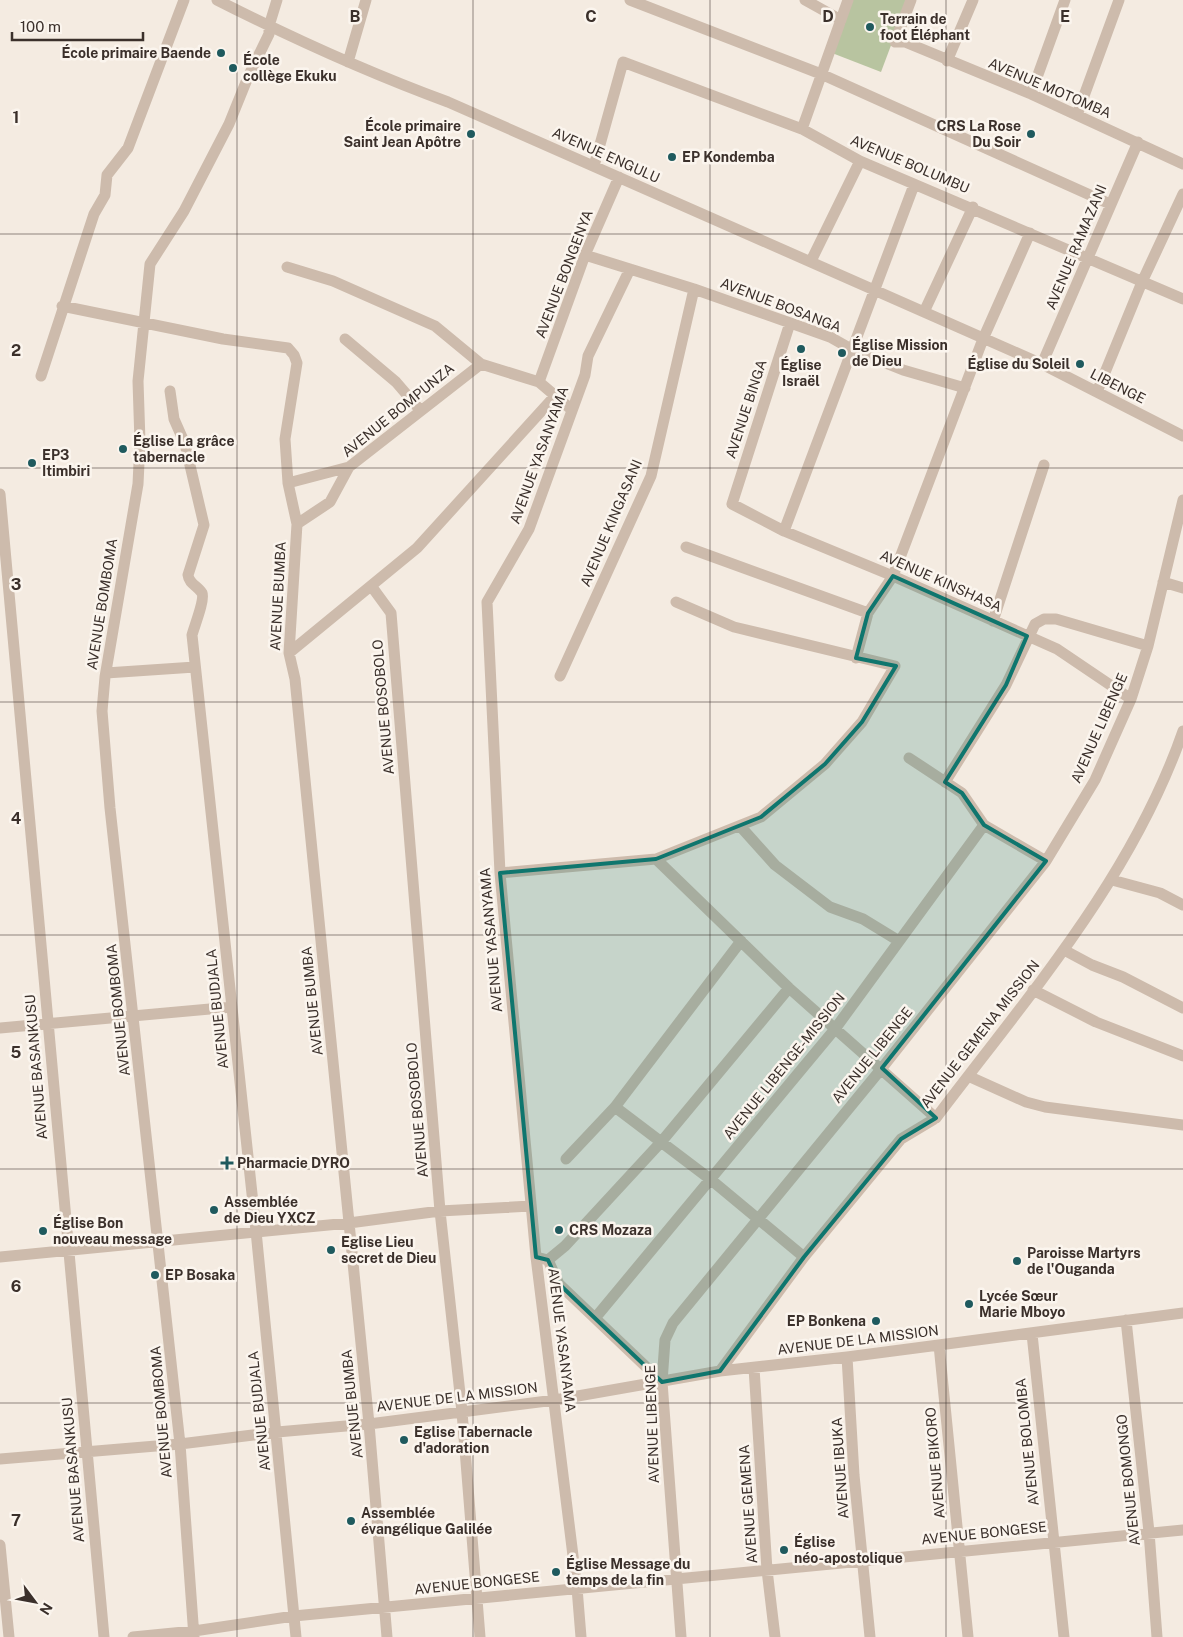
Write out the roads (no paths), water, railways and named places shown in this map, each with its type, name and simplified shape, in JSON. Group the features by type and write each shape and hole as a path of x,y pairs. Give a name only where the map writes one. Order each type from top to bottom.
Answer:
{"street":[{"path":"41,376 62,306 94,214 105,195 107,175 128,148 184,0"},
{"name":"AVENUE ENGULU","path":"217,0 348,62 401,85 448,102 811,261 983,339"},
{"name":"AVENUE BOMBOMA","path":"194,1634 180,1444 159,1242 147,1156 102,711 106,673 138,484 140,442 138,381 150,264 184,212 229,124 248,77 270,34 270,26 277,0"},
{"path":"348,62 366,0"},
{"path":"630,0 821,74 1110,204"},
{"path":"805,0 841,20"},
{"path":"802,129 848,0"},
{"name":"AVENUE MOTOMBA","path":"910,0 895,42 905,42 947,61 1031,94 1183,164"},
{"path":"947,61 973,0"},
{"path":"1031,94 1065,0"},
{"path":"1077,115 1119,0"},
{"name":"AVENUE BOLUMBU","path":"594,166 623,62 802,129 860,161 973,207 1086,259 1183,299"},
{"name":"AVENUE RAMAZANI","path":"1042,364 1138,142"},
{"path":"811,261 860,161"},
{"name":"AVENUE BONGENYA","path":"538,382 584,255 619,177"},
{"path":"784,531 914,184"},
{"path":"1097,392 1142,282 1183,194"},
{"path":"924,312 973,207"},
{"path":"856,658 868,613 893,576 983,339 1030,233"},
{"name":"AVENUE BOSANGA","path":"584,255 694,289 830,337 853,350 903,370 965,388"},
{"path":"287,267 333,281 435,326 481,364 538,382 572,410"},
{"name":"AVENUE YASANYAMA","path":"581,1637 577,1588 554,1400 542,1258 531,1206 500,873 487,602 529,529 585,375 588,356 630,268"},
{"name":"AVENUE KINGASANI","path":"560,676 651,476 694,289"},
{"path":"62,306 143,322"},
{"name":"AVENUE BUMBA","path":"143,322 223,339 288,348 294,355 296,363 285,439 288,483 297,524 288,653 295,679 369,1424 387,1637"},
{"name":"AVENUE BINGA","path":"732,504 790,323"},
{"path":"345,339 396,382 420,410"},
{"name":"LIBENGE","path":"983,339 1042,364 1183,436"},
{"name":"AVENUE BOMPUNZA","path":"297,524 330,502 349,467 481,364"},
{"name":"AVENUE BUDJALA","path":"170,391 174,419 185,444 204,525 188,575 189,580 203,595 192,635 277,1432 296,1637"},
{"path":"288,653 372,587 417,548 555,396"},
{"path":"993,621 1044,465"},
{"path":"288,483 349,467"},
{"name":"AVENUE BASANKUSU","path":"0,494 104,1637"},
{"name":"AVENUE LIBENGE","path":"681,1637 662,1382 665,1340 673,1323 882,1068 1046,861 1095,780 1131,698 1148,646 1183,500"},
{"name":"AVENUE KINSHASA","path":"732,504 784,531 893,576 1057,649 1131,698"},
{"path":"686,547 868,613"},
{"path":"1163,582 1183,588"},
{"name":"AVENUE BOSOBOLO","path":"372,587 391,613 440,1211 462,1412 480,1637"},
{"path":"500,873 656,859 761,817 825,764 862,722 895,666 734,627 676,602"},
{"path":"945,782 1006,685 1027,636 1035,624 1044,619 1056,619 1148,646"},
{"path":"106,673 195,667"},
{"name":"AVENUE GEMENA MISSION","path":"720,1371 804,1257 901,1139 936,1118 1064,950 1112,880 1162,785 1183,731"},
{"path":"909,758 962,793 984,825 1046,861"},
{"name":"AVENUE LIBENGE-MISSION","path":"596,1317 835,1029 984,825"},
{"path":"740,826 775,865 830,907 864,919 899,941"},
{"path":"656,859 789,988 882,1068 936,1118"},
{"path":"1112,880 1160,893 1183,905"},
{"path":"566,1159 615,1107 741,941"},
{"path":"1064,950 1183,1008"},
{"path":"662,1382 596,1317 559,1284 542,1258 565,1246 662,1141 789,988"},
{"path":"1033,990 1096,1022 1183,1056"},
{"path":"0,1028 47,1022 133,1017 232,1007"},
{"path":"968,1076 1026,1102 1045,1107 1183,1125"},
{"path":"615,1107 710,1179 804,1257"},
{"path":"0,1256 348,1223 440,1211 531,1206"},
{"name":"AVENUE DE LA MISSION","path":"0,1459 180,1444 277,1432 369,1424 554,1400 720,1371 1032,1334 1183,1313"},
{"name":"AVENUE BOMONGO","path":"1126,1320 1149,1532 1156,1637"},
{"name":"AVENUE BOLOMBA","path":"1032,1334 1052,1541 1064,1637"},
{"name":"AVENUE BIKORO","path":"939,1345 968,1637"},
{"name":"AVENUE IBUKA","path":"847,1357 854,1475 870,1637"},
{"name":"AVENUE GEMENA","path":"754,1368 767,1570 775,1637"},
{"name":"AVENUE BONGESE","path":"133,1637 194,1634 294,1616 676,1580 958,1550 1183,1530"},
{"path":"0,1545 9,1637"}],"place":[{"name":"Terrain de foot Éléphant","path":"870,27"},
{"name":"École primaire Baende","path":"221,53"},
{"name":"École collège Ekuku","path":"233,68"},
{"name":"École primaire Saint Jean Apôtre","path":"471,134"},
{"name":"CRS La Rose Du Soir","path":"1031,134"},
{"name":"EP Kondemba","path":"672,157"},
{"name":"Église Israël","path":"801,349"},
{"name":"Église Mission de Dieu","path":"842,353"},
{"name":"Église du Soleil","path":"1080,364"},
{"name":"Église La grâce tabernacle","path":"123,449"},
{"name":"EP3 Itimbiri","path":"32,463"},
{"name":"Pharmacie DYRO","path":"227,1163"},
{"name":"Assemblée de Dieu YXCZ","path":"214,1210"},
{"name":"CRS Mozaza","path":"559,1230"},
{"name":"Église Bon nouveau message","path":"43,1231"},
{"name":"Eglise Lieu secret de Dieu","path":"331,1250"},
{"name":"Paroisse Martyrs de l'Ouganda","path":"1017,1261"},
{"name":"EP Bosaka","path":"155,1275"},
{"name":"Lycée Sœur Marie Mboyo","path":"969,1304"},
{"name":"EP Bonkena","path":"876,1321"},
{"name":"Eglise Tabernacle d'adoration","path":"404,1440"},
{"name":"Assemblée évangélique Galilée","path":"351,1521"},
{"name":"Église néo-apostolique","path":"784,1550"},
{"name":"Église Message du temps de la fin","path":"556,1572"}]}
